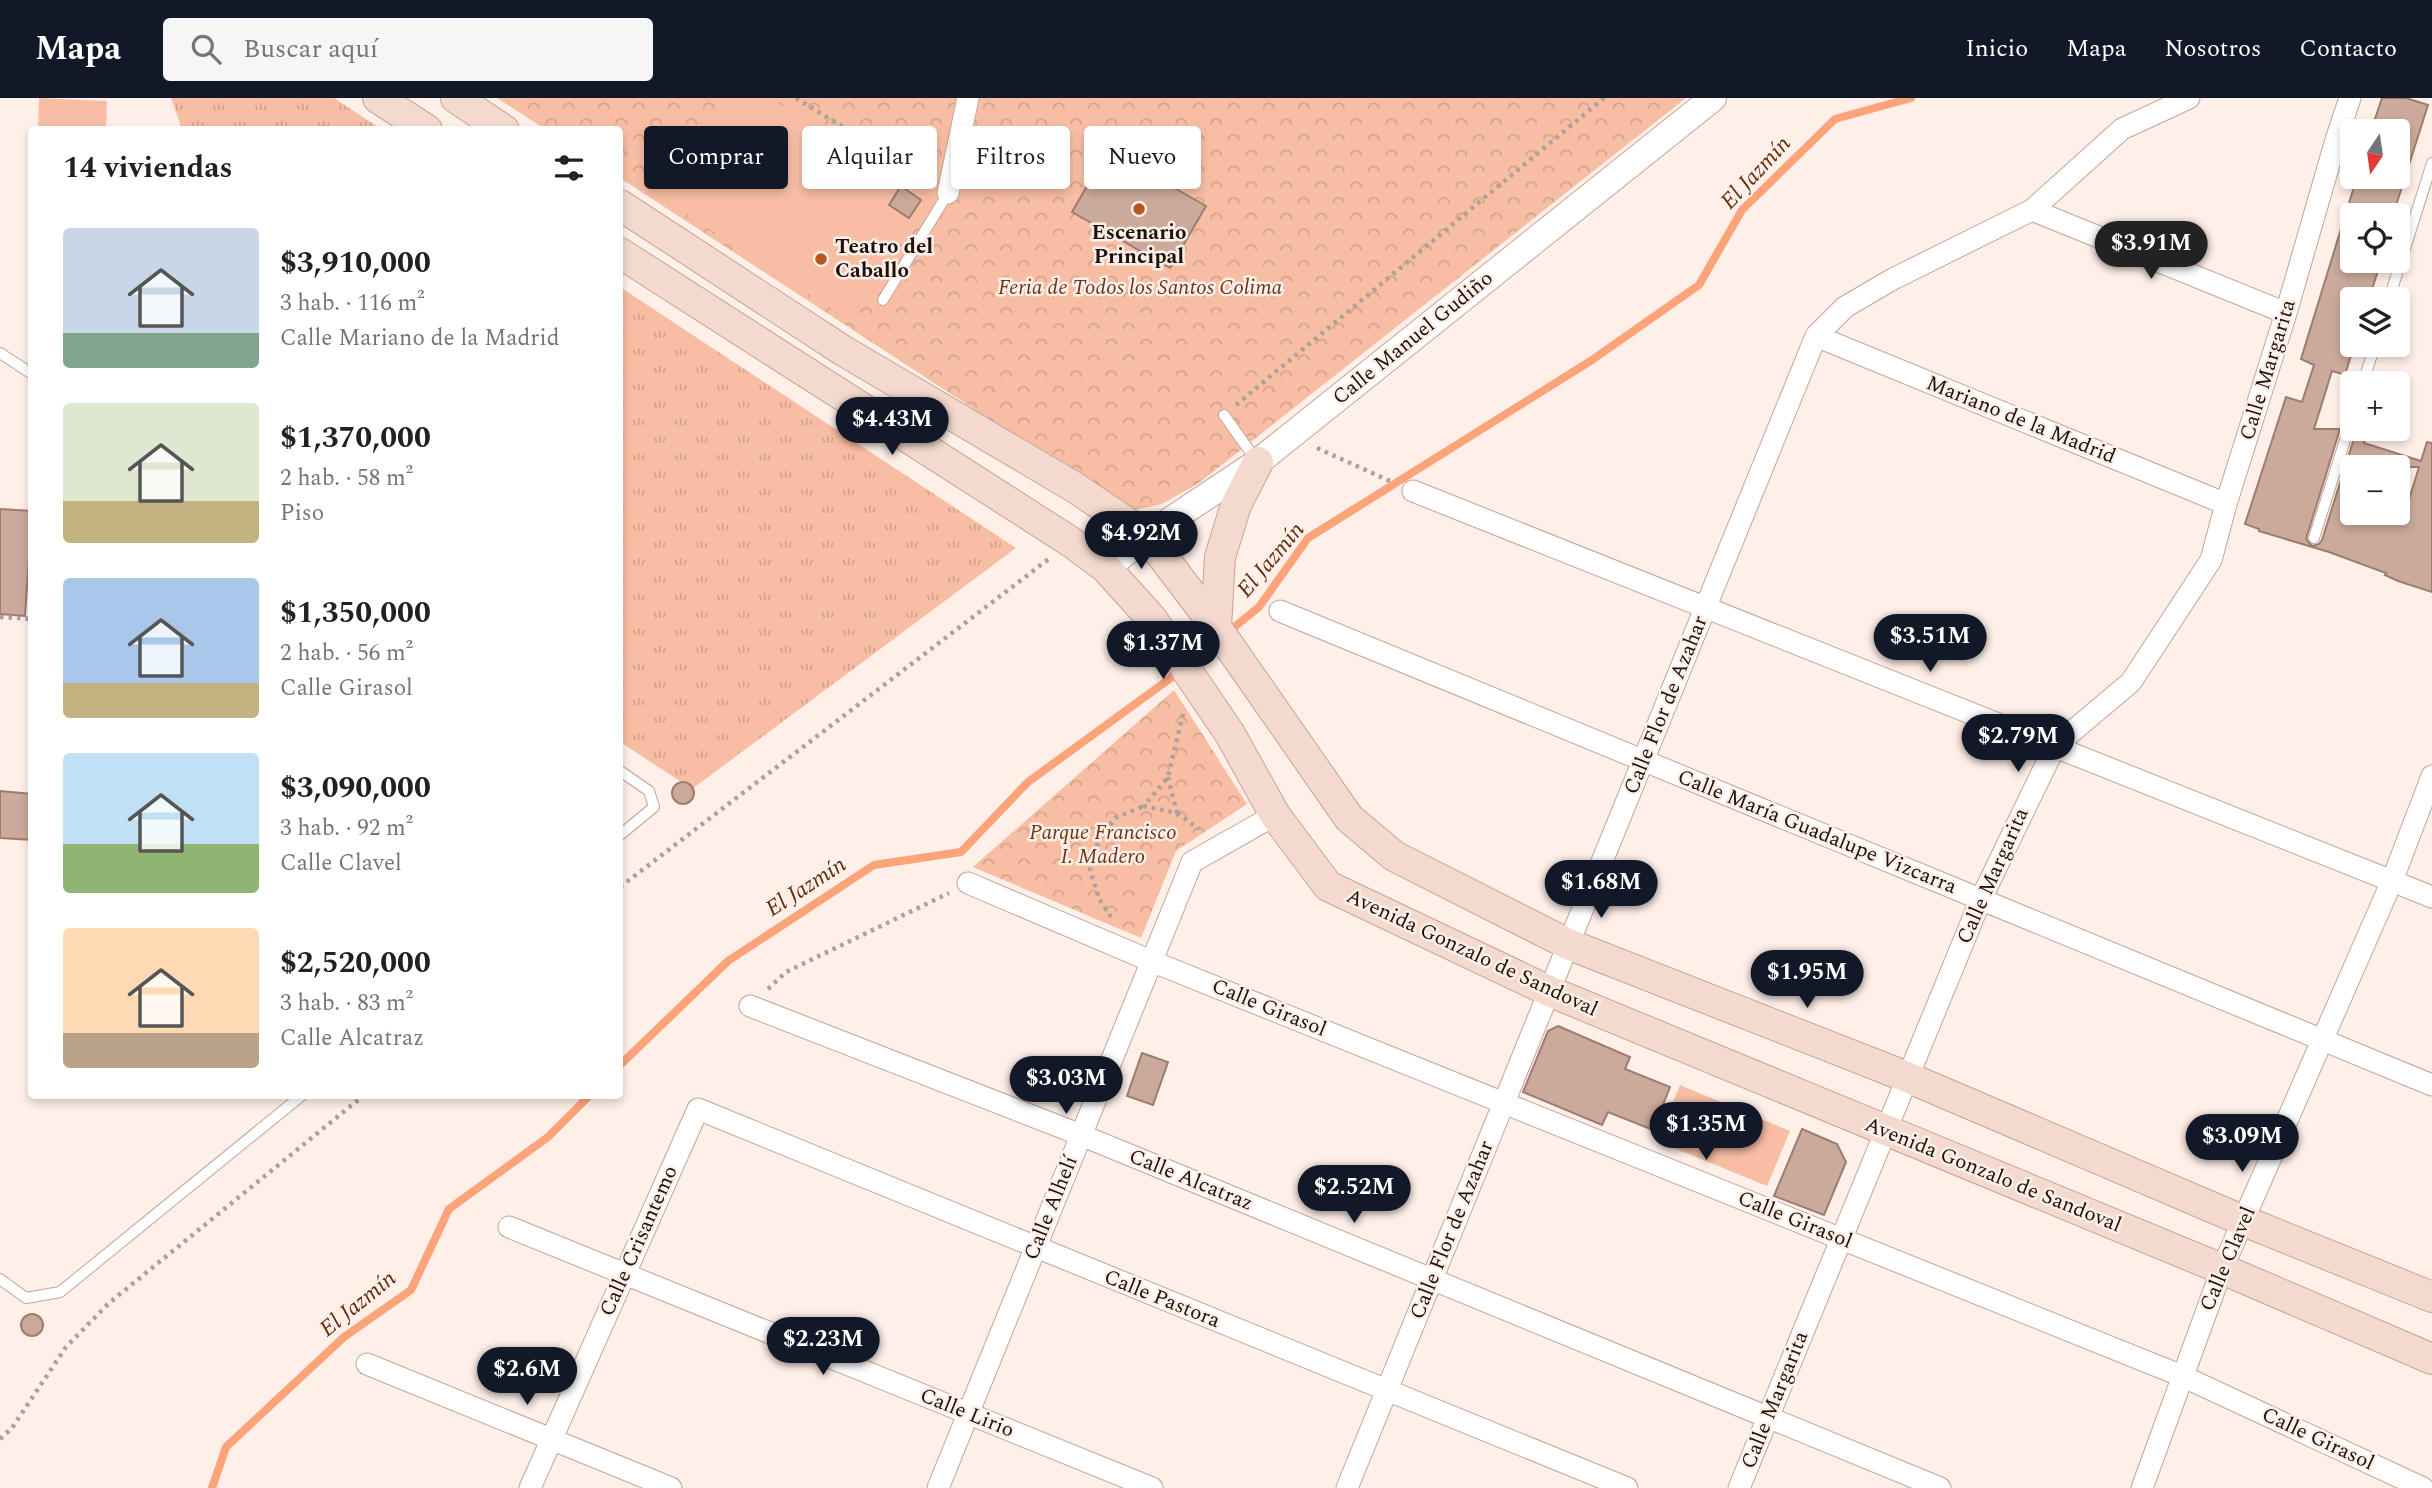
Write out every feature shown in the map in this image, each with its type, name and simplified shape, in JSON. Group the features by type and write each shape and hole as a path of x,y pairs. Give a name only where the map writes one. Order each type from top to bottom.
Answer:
{"main road":[{"path":"377,98 421,126"},
{"path":"456,98 498,126"},
{"path":"623,207 842,349 1074,487 1147,536 1222,636 1349,818 1394,856 1568,944 1907,1077 2244,1221 2432,1297"},
{"name":"Avenida Gonzalo de Sandoval","path":"623,255 1071,542 1106,568 1152,619 1175,652 1190,692 1230,734 1275,815 1328,886 1549,991 2222,1269 2432,1359"},
{"path":"1222,636 1220,557 1236,505 1258,462"}],"street":[{"path":"948,193 968,98"},
{"name":"Calle Manuel Gudiño","path":"1106,568 1147,536 1291,437 1713,98"},
{"name":"Calle Flor de Azahar","path":"1347,1488 1816,336 1845,307 1869,293 2032,210 2122,129 2189,98"},
{"name":"Calle Margarita","path":"1739,1488 1981,899 2055,746 2131,682 2211,560 2350,98"},
{"path":"2032,210 2286,313"},
{"name":"Mariano de la Madrid","path":"1816,336 2226,504"},
{"path":"1413,491 2432,897"},
{"name":"Calle María Guadalupe Vizcarra","path":"1280,611 2432,1084"},
{"name":"Calle Clavel","path":"2142,1488 2222,1269 2392,881 2432,776"},
{"name":"Calle Alhelí","path":"938,1488 1192,862 1275,815"},
{"name":"Calle Girasol","path":"968,883 1151,961 2182,1376 2423,1488"},
{"name":"Calle Alcatraz","path":"750,1006 1081,1135 1940,1488"},
{"name":"Calle Pastora","path":"698,1109 1627,1488"},
{"name":"Calle Crisantemo","path":"530,1488 698,1109"},
{"name":"Calle Lirio","path":"509,1227 1152,1488"},
{"path":"367,1364 671,1488"}],"lane":[{"path":"2393,287 2432,163"},
{"path":"883,300 948,193"},
{"path":"0,353 28,371"},
{"path":"1224,415 1258,462"},
{"path":"2314,538 2345,441"},
{"path":"623,773 649,791 654,807 623,833"},
{"path":"0,1279 26,1298 60,1292 297,1099"}],"path":[{"path":"796,98 948,193"},
{"path":"1224,415 1604,98"},
{"path":"1291,437 1377,475"},
{"path":"623,885 1071,542"},
{"path":"0,617 28,619"},
{"path":"1112,919 1099,899 1090,869 1098,842 1115,818 1144,806 1168,778 1190,692"},
{"path":"1168,778 1177,813"},
{"path":"1144,806 1177,813 1199,829"},
{"path":"750,1006 786,972 968,883"},
{"path":"0,1439 12,1428 66,1346 109,1303 359,1099"}],"green space":[{"path":"39,98 107,101 106,126 38,126"},
{"path":"171,98 334,98 376,126 180,126"},
{"name":"Feria de Todos los Santos Colima","path":"497,98 1686,98 1199,483 1162,504 1130,511 623,180 623,126 540,126"},
{"name":"Teatro del Caballo","path":"724,98 771,98 814,126 802,126 802,189 911,189 926,199 847,319 659,196 664,189 788,189 788,126 705,126"},
{"path":"623,289 1016,548 692,789 623,744"},
{"name":"Parque Francisco I. Madero","path":"1174,690 1247,804 1176,851 1141,938 973,867"},
{"path":"1680,1085 1790,1131 1767,1186 1657,1141"}],"building":[{"path":"2382,98 2406,98 2428,105 2410,162 2410,119 2375,119"},
{"path":"899,189 905,189 921,200 909,218 889,205"},
{"name":"Escenario Principal","path":"1085,189 1176,189 1206,206 1170,268 1072,212"},
{"path":"2353,189 2401,189 2397,203 2349,203"},
{"path":"2340,232 2340,273 2377,273 2373,287 2340,287 2340,357 2350,357 2346,371 2340,371 2340,373 2332,371 2314,429 2340,429 2306,539 2312,546 2322,540 2340,483 2340,525 2410,525 2410,497 2419,467 2410,467 2410,458 2421,461 2427,442 2432,443 2432,592 2329,552 2259,531 2245,524 2286,397 2302,402 2314,365 2301,359"},
{"path":"2353,441 2402,455 2349,455"},
{"path":"0,509 28,511 25,616 0,614"},
{"path":"683,782 691,785 694,793 691,801 683,804 675,801 672,793 675,785"},
{"path":"0,791 28,794 28,840 0,838"},
{"path":"1558,1026 1630,1057 1625,1069 1670,1087 1653,1130 1608,1112 1602,1125 1523,1092 1548,1031"},
{"path":"1142,1053 1168,1062 1153,1105 1127,1096"},
{"path":"1802,1129 1837,1144 1846,1162 1824,1215 1774,1196"},
{"path":"32,1314 40,1317 43,1325 40,1333 32,1336 24,1333 21,1325 24,1317"}],"waterway":[{"name":"El Jazmín","path":"1227,633 1259,607 1308,538 1592,360 1699,285 1742,210 1835,119 1911,98"},
{"name":"El Jazmín","path":"1189,663 1217,641"},
{"name":"El Jazmín","path":"623,1062 728,961 874,865 961,852 1028,782 1179,672"},
{"name":"El Jazmín","path":"212,1488 226,1447 344,1337 411,1290 449,1209 548,1137 586,1099"}],"place":[{"name":"Escenario Principal","path":"1139,209"},
{"name":"Teatro del Caballo","path":"821,259"}]}
